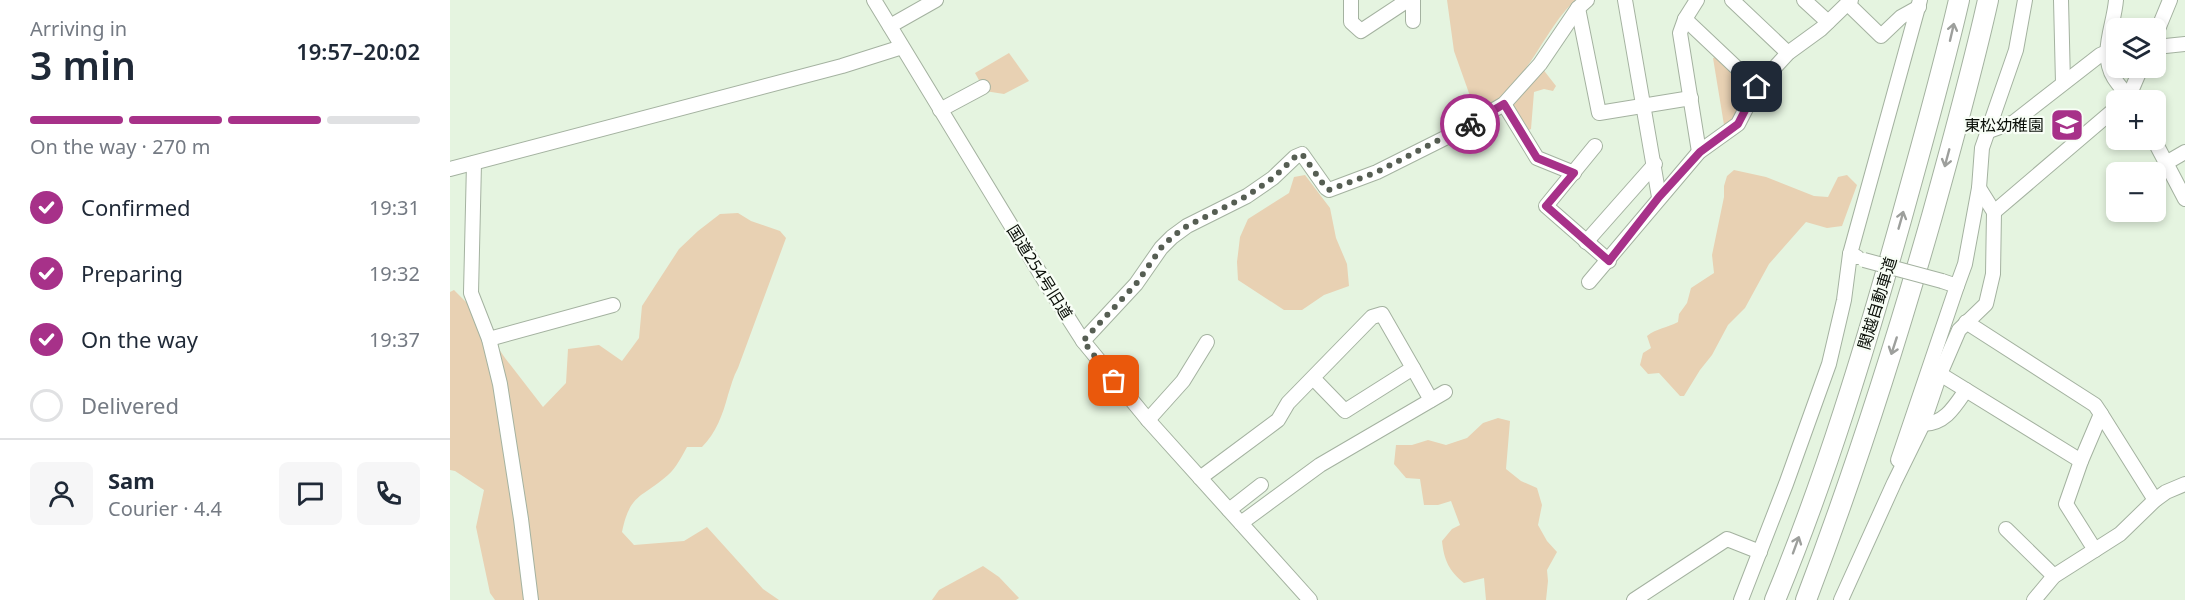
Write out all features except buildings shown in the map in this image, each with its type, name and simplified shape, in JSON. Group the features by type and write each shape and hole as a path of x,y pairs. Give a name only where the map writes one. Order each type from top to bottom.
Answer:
{"highway":[{"name":"関越自動車道","path":"1775,600 1840,424 1877,306 1959,0"},
{"name":"関越自動車道","path":"1806,600 1865,436 1903,317 1948,157 1988,0"}],"street":[{"name":"国道254号旧道","path":"874,0 1083,341 1148,420 1310,600"},
{"path":"890,26 936,0"},
{"path":"1351,0 1351,22 1361,31 1408,0"},
{"path":"1413,0 1413,21"},
{"path":"1625,0 1659,197"},
{"path":"1697,0 1685,19 1680,33 1700,152"},
{"path":"1732,0 1788,53"},
{"path":"1804,0 1828,22"},
{"path":"1894,483 1896,464 1965,264 1979,188 1982,148 2016,50 2025,0"},
{"path":"2061,0 2063,83"},
{"path":"2115,18 2116,0"},
{"path":"2162,18 2169,0"},
{"path":"1589,282 1609,261 1659,197 1700,152 1738,124 1757,87 1788,53 1850,2 1881,36 1919,3"},
{"path":"1741,600 1829,364 1844,300 1850,254 1919,3"},
{"path":"1582,4 1599,113 1691,98"},
{"path":"1083,341 1136,284 1161,248 1172,237 1187,226 1247,196 1273,178 1295,157 1302,154 1329,190 1377,172 1418,152 1504,104 1540,64 1582,4"},
{"path":"1685,19 1757,87"},
{"path":"2166,46 2185,44"},
{"path":"450,169 842,66 902,47"},
{"path":"1989,131 2014,122 2063,83 2106,53"},
{"path":"940,110 983,87"},
{"path":"1504,104 1537,158 1574,173"},
{"path":"1994,212 2106,117"},
{"path":"1595,146 1546,206 1609,261"},
{"path":"2185,152 2166,163 2185,199"},
{"path":"474,163 471,293 489,339 500,384 531,600"},
{"path":"1586,242 1654,164"},
{"path":"1841,600 1923,424 1940,374 1959,330 1986,304 1993,274 1994,212 1979,188"},
{"path":"1850,254 1957,286"},
{"path":"489,339 613,305"},
{"path":"1200,478 1278,420 1288,404 1372,317 1382,314 1431,400"},
{"path":"1966,322 2095,405 2155,500"},
{"path":"1148,420 1184,381 1207,342"},
{"path":"1314,379 1345,411 1413,368"},
{"path":"1940,374 2081,461"},
{"path":"1923,424 1933,424 1950,414 1966,390"},
{"path":"1241,523 1320,465 1445,392"},
{"path":"2095,550 2066,504 2101,414"},
{"path":"2034,600 2054,576 2120,534 2166,492 2185,484"},
{"path":"1228,510 1261,485"},
{"path":"2006,529 2054,576"},
{"path":"1634,600 1727,539 1760,552"}],"shaded area":[{"path":"1447,0 1576,0 1564,12 1505,94 1491,105 1475,110 1454,51"},
{"path":"1009,53 1029,81 1004,94 985,91 975,73"},
{"path":"1716,57 1749,89 1742,111 1725,131 1713,58"},
{"path":"1542,68 1556,86 1553,91 1544,89 1534,92 1531,129 1525,132 1510,106"},
{"path":"1734,170 1766,177 1814,196 1828,197 1838,177 1847,175 1857,185 1842,226 1827,228 1806,222 1769,264 1745,308 1728,325 1712,355 1684,396 1680,396 1659,373 1648,374 1640,365 1643,353 1651,348 1647,336 1678,322 1679,314 1687,303 1691,288 1714,273 1712,255 1724,197 1724,186 1727,176"},
{"path":"1305,175 1330,208 1336,238 1347,264 1349,286 1324,295 1302,310 1284,310 1238,280 1237,262 1240,237 1248,219 1289,193 1294,177"},
{"path":"738,213 751,221 780,231 786,238 733,378 724,409 707,442 702,447 687,447 671,472 633,503 625,519 622,532 634,545 684,541 707,527 763,589 779,600 495,600 490,593 476,527 484,490 450,470 450,292 454,290 469,305 505,358 543,407 566,383 568,349 599,345 622,361 639,338 642,306 679,249 720,214"},
{"path":"1498,418 1510,421 1506,469 1521,481 1537,488 1542,505 1538,525 1547,541 1557,552 1547,570 1546,600 1486,600 1484,578 1464,583 1459,579 1448,565 1442,541 1452,529 1460,525 1451,501 1438,505 1424,505 1420,479 1406,478 1394,464 1396,445 1412,445 1428,440 1446,445 1467,438 1483,423"},
{"path":"983,566 999,577 1019,598 1016,600 932,600 939,590"}],"way so far":[{"path":"1114,381 1083,341 1136,284 1161,248 1187,226 1247,196 1273,178 1295,157 1302,154 1329,190 1377,172 1470,124"}],"place":[{"name":"東松幼稚園","path":"2067,125"}],"route":[{"path":"1470,124 1504,104 1537,158 1574,173 1546,206 1609,261 1659,197 1700,152 1738,124 1757,87"}]}
